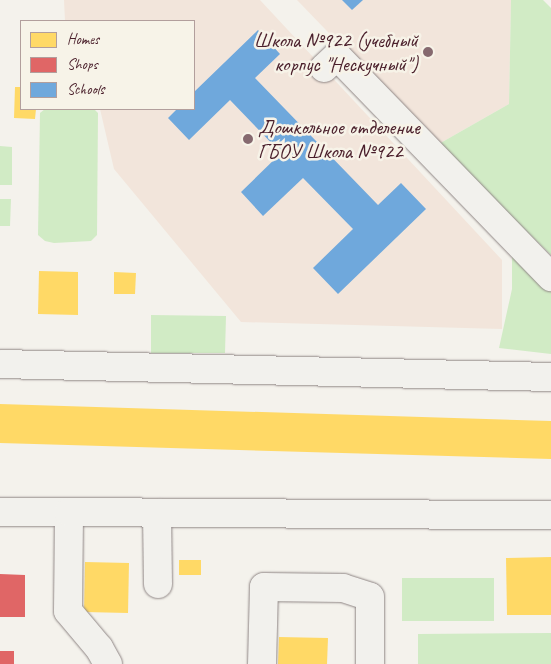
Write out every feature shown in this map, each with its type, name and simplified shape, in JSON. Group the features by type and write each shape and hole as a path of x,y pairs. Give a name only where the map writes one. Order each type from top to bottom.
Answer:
{"lane":[{"path":"324,68 337,56 551,277"},
{"path":"0,364 551,377"},
{"path":"0,512 551,516"},
{"path":"69,512 68,611 99,648 108,664"},
{"path":"157,513 158,584"},
{"path":"262,664 264,587 343,588 370,597 370,664"}],"shaded area":[{"name":"Дошкольное отделение ГБОУ Школа №922","path":"64,0 260,0 502,260 502,329 241,322 114,169 100,110 195,110 195,20 65,20"},
{"name":"Школа №922 (учебный корпус \"Нескучный\")","path":"297,0 511,0 509,104 437,145"}],"green space":[{"path":"511,0 543,0 551,8 551,255 437,145 509,104"},
{"path":"44,110 95,110 98,113 97,235 91,241 54,243 45,241 38,235 40,113"},
{"path":"0,146 12,147 12,185 0,185"},
{"path":"0,199 11,199 10,226 0,226"},
{"path":"512,237 551,277 551,354 499,348 512,289"},
{"path":"151,315 226,316 225,353 151,353"},
{"path":"402,578 494,578 494,621 402,621"},
{"path":"551,633 551,664 418,664 418,634"}],"building: Homes":[{"path":"15,87 20,87 20,110 36,110 35,119 14,118"},
{"path":"39,271 78,272 78,315 38,314"},
{"path":"114,272 136,273 135,294 114,294"},
{"path":"0,404 551,421 551,459 0,443"},
{"path":"551,557 551,615 507,615 506,558"},
{"path":"179,560 201,560 201,575 179,575"},
{"path":"85,562 129,563 128,613 84,612"},
{"path":"279,637 328,638 327,664 278,664"}],"building: Shops":[{"path":"0,574 25,575 25,617 0,617"},
{"path":"0,651 14,651 14,664 0,664"}],"building: Schools":[{"path":"342,0 363,0 352,10"},
{"path":"258,30 280,54 255,78 378,205 401,183 426,209 338,294 313,268 353,229 303,178 263,216 241,192 281,153 230,100 189,140 168,118 176,110 195,110 195,91"}],"place":[{"name":"Школа №922 (учебный корпус \"Нескучный\")","path":"428,52"},
{"name":"Дошкольное отделение ГБОУ Школа №922","path":"248,139"}]}
